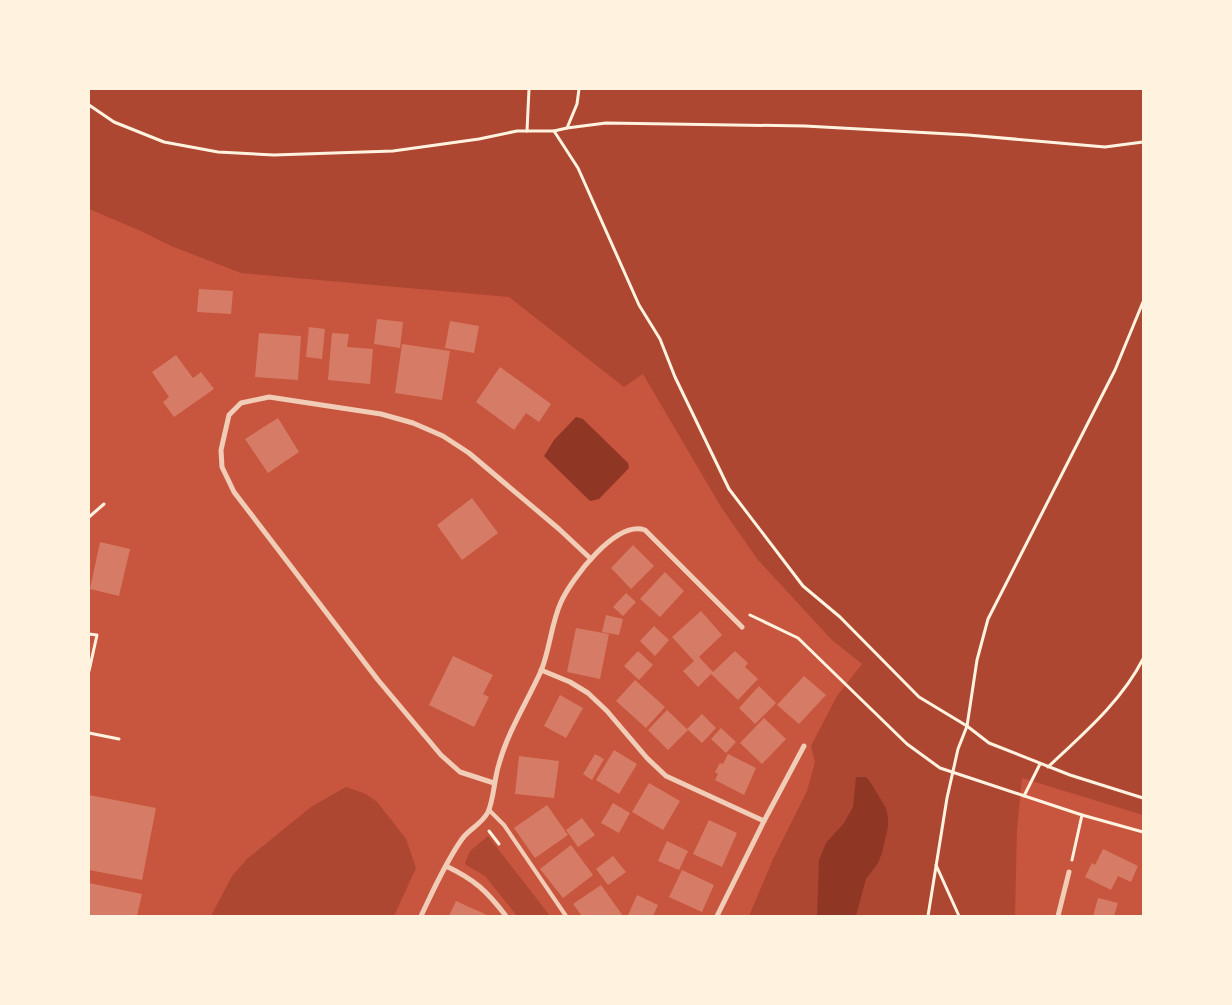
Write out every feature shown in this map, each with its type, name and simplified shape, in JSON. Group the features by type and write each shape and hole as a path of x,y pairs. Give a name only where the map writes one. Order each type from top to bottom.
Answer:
{"street":[{"path":"494,783 460,772 441,755 378,680 234,492 222,466 221,450 228,415 241,403 269,397 381,414 413,423 443,436 469,453 559,529 591,559"},
{"path":"420,916 462,838 481,821 489,810 494,783 507,741 541,670 561,602 576,577 591,559 624,532 638,528 645,530 742,627"},
{"path":"541,670 570,682 588,693 607,710 656,768 666,776 764,821"},
{"path":"717,916 804,746"},
{"path":"446,866 464,875 481,887 506,916"},
{"path":"1058,916 1069,872"}],"lane":[{"path":"489,810 504,825 566,916"}],"path":[{"path":"527,131 529,89"},
{"path":"567,128 577,104 578,89"},
{"path":"89,105 114,122 164,142 218,152 274,155 393,152 479,139 517,131 554,131 606,122 805,126 968,135 1105,147 1143,142"},
{"path":"554,131 578,168 639,305 660,339 675,377 729,489 803,586 840,617 919,697 966,726 989,743 1070,776 1143,798"},
{"path":"928,916 952,772 966,726 977,660 988,619 1115,370 1143,302"},
{"path":"89,517 104,504"},
{"path":"746,613 798,638 907,744 940,768 1143,832"},
{"path":"89,634 97,635 89,671"},
{"path":"1048,767 1115,702 1137,672 1143,659"},
{"path":"89,732 119,738"},
{"path":"1024,796 1040,764"},
{"path":"1069,872 1082,814"},
{"path":"936,864 959,916"}],"shaded area":[{"path":"89,89 1143,89 1143,815 1022,778 1017,830 1015,916 749,916 773,859 807,791 815,762 811,746 837,696 862,664 832,640 758,560 721,507 643,374 624,387 509,297 241,273 171,246 89,209"},
{"path":"576,417 583,419 628,463 629,468 599,499 590,501 544,456 554,440"},
{"path":"856,777 866,777 869,780 886,808 888,827 882,853 878,863 866,879 856,916 817,916 819,860 826,843 844,823 853,807"},
{"path":"346,787 366,794 377,802 406,839 416,868 394,916 211,916 232,876 247,859 311,807"},
{"path":"488,836 550,916 517,916 485,876 466,865 465,863 470,851"}],"building":[{"path":"199,289 233,291 231,314 197,312"},
{"path":"377,319 403,322 400,348 374,344"},
{"path":"450,321 479,326 474,353 445,348"},
{"path":"309,327 325,329 322,359 306,357"},
{"path":"259,333 301,336 298,380 255,377"},
{"path":"332,333 349,334 347,347 373,349 370,384 328,380"},
{"path":"402,344 450,351 442,400 395,393"},
{"path":"176,355 193,378 201,372 214,389 174,417 163,402 169,397 152,372"},
{"path":"500,367 551,404 539,422 526,413 514,430 476,402"},
{"path":"278,418 299,452 268,473 245,439"},
{"path":"472,498 498,533 462,560 437,525"},
{"path":"100,542 130,549 119,596 90,589"},
{"path":"633,545 654,566 631,589 611,568"},
{"path":"665,572 684,591 660,617 640,599"},
{"path":"626,593 636,602 623,616 613,607"},
{"path":"701,611 722,635 699,657 713,672 735,651 748,663 745,667 758,679 738,700 711,674 698,687 683,671 694,661 672,637"},
{"path":"606,615 623,619 619,635 602,632"},
{"path":"654,626 669,640 655,656 640,641"},
{"path":"576,628 609,634 600,679 567,672"},
{"path":"638,651 653,665 639,680 624,666"},
{"path":"453,656 493,675 483,694 489,697 474,727 429,705"},
{"path":"804,676 826,695 799,724 777,705"},
{"path":"635,680 665,707 646,728 616,701"},
{"path":"759,686 776,703 755,724 739,708"},
{"path":"560,695 583,708 566,738 544,726"},
{"path":"667,710 688,730 668,750 648,730"},
{"path":"702,714 716,728 702,743 687,729"},
{"path":"764,718 786,739 762,764 740,743"},
{"path":"721,728 736,742 726,753 711,739"},
{"path":"614,750 637,764 619,794 596,780"},
{"path":"595,754 604,759 592,780 583,774"},
{"path":"728,754 756,768 744,795 715,780 718,774 715,772 720,763 723,764"},
{"path":"519,756 559,761 554,798 515,794"},
{"path":"649,783 680,801 663,830 632,812"},
{"path":"89,795 156,808 142,880 89,870"},
{"path":"613,803 630,813 619,833 601,823"},
{"path":"547,805 568,835 535,858 514,828"},
{"path":"582,818 595,835 578,847 566,830"},
{"path":"709,820 737,833 722,867 693,854"},
{"path":"667,841 688,851 679,870 658,861"},
{"path":"571,845 593,875 563,898 540,869"},
{"path":"1103,849 1138,866 1131,882 1118,876 1111,890 1085,877 1092,863 1095,865"},
{"path":"613,856 626,872 608,885 596,869"},
{"path":"682,870 714,885 702,912 669,897"},
{"path":"89,883 142,894 137,916 89,916"},
{"path":"601,885 623,916 582,916 573,904"},
{"path":"637,895 658,905 653,916 628,915"},
{"path":"1098,898 1118,903 1114,916 1093,916"},
{"path":"456,901 487,915 449,916"}]}
